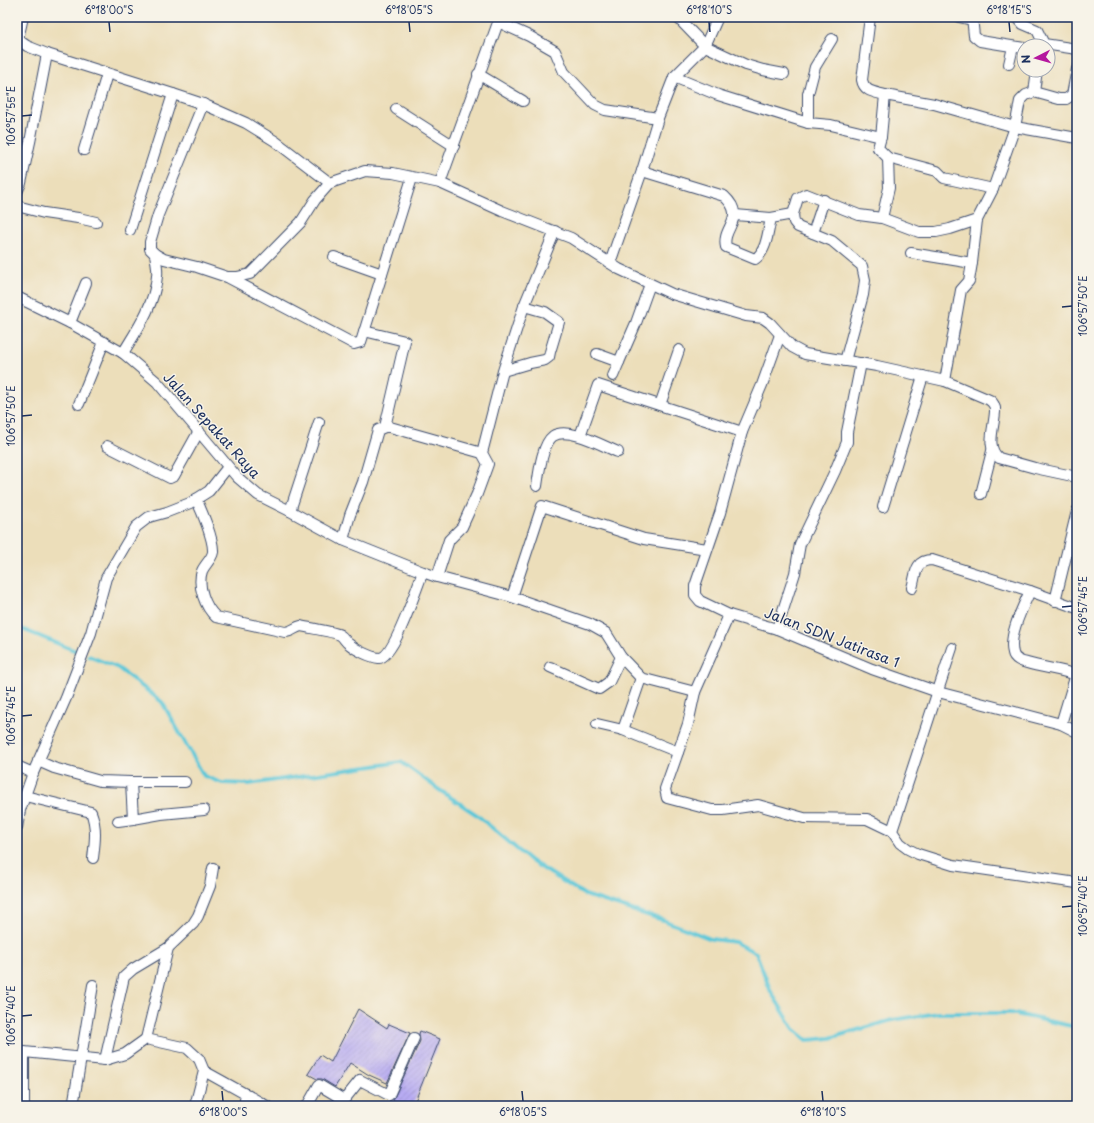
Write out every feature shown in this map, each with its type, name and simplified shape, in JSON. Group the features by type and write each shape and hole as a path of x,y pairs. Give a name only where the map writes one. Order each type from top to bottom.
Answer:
{"street":[{"path":"23,17 17,39 27,46 107,74 203,104 260,131 330,183"},
{"path":"677,17 705,46 746,65 784,74"},
{"path":"610,263 642,171 658,118 674,77 705,46 718,17"},
{"path":"870,17 862,80 863,86 867,90 885,95 934,104 1015,127 1077,138"},
{"path":"959,17 972,18 974,36 980,41 1016,47"},
{"path":"1017,17 1023,24 1037,30 1040,38"},
{"path":"440,183 478,74 499,20 555,51 564,72 595,105 605,110 658,118"},
{"path":"808,123 808,94 815,67 832,39"},
{"path":"1056,46 1077,48"},
{"path":"1009,64 1013,47"},
{"path":"17,192 30,142 47,54"},
{"path":"945,381 961,290 969,281 977,220 993,189 1015,127 1020,101 1026,95 1034,92 1059,99 1066,99 1072,95 1077,69"},
{"path":"84,150 107,74"},
{"path":"478,74 523,101"},
{"path":"674,77 718,95 808,123 831,125 881,137"},
{"path":"1034,92 1036,78"},
{"path":"130,230 173,94"},
{"path":"885,95 881,137 878,148 888,158 937,171 944,178 993,189"},
{"path":"203,104 158,215 150,242 150,249 155,254 164,258 227,277 354,344 361,342 412,178"},
{"path":"396,109 454,146"},
{"path":"882,218 888,188 888,158"},
{"path":"227,277 250,274 301,222 315,200 330,183 365,171 392,173 440,183 502,211 571,238 619,269 650,284 689,300 746,316 763,318 770,323 792,347 805,354 861,363 945,381 985,398 994,404 996,414 992,451 980,494"},
{"path":"642,171 724,196 731,202 735,215 724,241 726,247 755,259 760,256 767,240 771,218"},
{"path":"845,361 863,295 865,280 862,266 832,241 798,227 794,222 793,214 798,198 801,195 806,194 824,200 859,216 882,218 919,232 936,232 977,220"},
{"path":"813,233 824,200"},
{"path":"17,206 44,213 96,222"},
{"path":"735,215 771,218 793,214"},
{"path":"555,231 524,306 502,371 482,453 488,464 477,494 462,527 449,540 437,577 512,597 590,624 606,633 621,657 641,678 695,692"},
{"path":"911,253 972,263"},
{"path":"123,353 144,319 153,297 158,276 155,254"},
{"path":"334,258 382,274"},
{"path":"70,323 86,283"},
{"path":"613,376 636,323 650,284"},
{"name":"Jalan Sepakat Raya","path":"17,297 70,323 123,353 157,382 228,467 258,496 290,511 343,540 437,577"},
{"path":"502,371 530,362 545,360 549,357 559,322 545,312 524,306"},
{"path":"364,331 405,342 385,427"},
{"path":"512,597 542,506 644,539 707,549 720,513 742,432 762,385 780,335"},
{"path":"79,404 104,342"},
{"path":"660,405 679,350"},
{"path":"597,354 619,362"},
{"path":"777,629 795,573 800,544 835,471 847,442 847,432 861,363"},
{"path":"883,507 924,376"},
{"path":"580,436 598,385 742,432"},
{"path":"290,511 319,422"},
{"path":"343,540 350,515 363,482 378,430 385,427 390,427 482,453"},
{"path":"107,446 170,478 174,476 199,431"},
{"path":"537,486 539,468 548,443 553,436 561,433 580,436 618,452"},
{"path":"992,451 999,458 1077,477"},
{"path":"17,828 20,810 33,773 91,633 106,578 136,527 149,517 178,508 209,491 228,467"},
{"path":"196,498 202,510 213,552 202,571 201,586 210,612 216,617 286,632 297,626 302,626 339,634 348,643 359,650 380,658 387,654 392,647 423,572"},
{"path":"1055,601 1077,511"},
{"name":"Jalan SDN Jatirasa 1","path":"707,549 695,586 695,595 700,601 729,615 777,629 872,669 938,692 1062,724 1077,732"},
{"path":"912,588 920,562 932,560 1030,591 1077,608"},
{"path":"1030,591 1014,630 1012,642 1013,654 1016,659 1026,663 1076,673 1062,724"},
{"path":"729,615 695,692 688,724 665,788 667,798 712,810 758,805 804,818 867,819 892,831 900,842 908,849 918,854 953,865 1077,883"},
{"path":"892,831 952,648"},
{"path":"550,667 599,689 609,682 621,657"},
{"path":"623,730 641,678"},
{"path":"597,724 623,730 678,752"},
{"path":"38,762 100,781 185,782"},
{"path":"17,766 33,773"},
{"path":"131,782 132,819"},
{"path":"25,796 91,812 94,818 95,830 92,858"},
{"path":"118,821 161,814 204,810"},
{"path":"105,1060 124,977 133,969 168,948 193,924 198,916 210,886 213,868"},
{"path":"24,1106 20,1053 105,1060 125,1054 146,1039 168,948"},
{"path":"74,1106 93,985"},
{"path":"307,1106 319,1085 344,1100 360,1080 389,1095 414,1038"},
{"path":"146,1039 187,1048 199,1059 204,1071 195,1106"},
{"path":"204,1071 267,1106"},
{"path":"244,1106 246,1094"}],"building":[{"path":"358,1009 387,1028 389,1024 410,1033 387,1083 369,1075 350,1063 335,1087 322,1079 317,1079 308,1074 320,1055 331,1062"},
{"path":"420,1031 440,1039 413,1106 408,1106 393,1100 420,1041"}],"waterway":[{"path":"17,627 76,651"},
{"path":"89,656 118,668 162,702 204,776 222,783 249,784 401,762 477,815 531,861 585,895 663,920 711,939 735,942 756,953 771,992 794,1029 807,1040 830,1038 892,1020 938,1013 1011,1013 1077,1026"}]}
